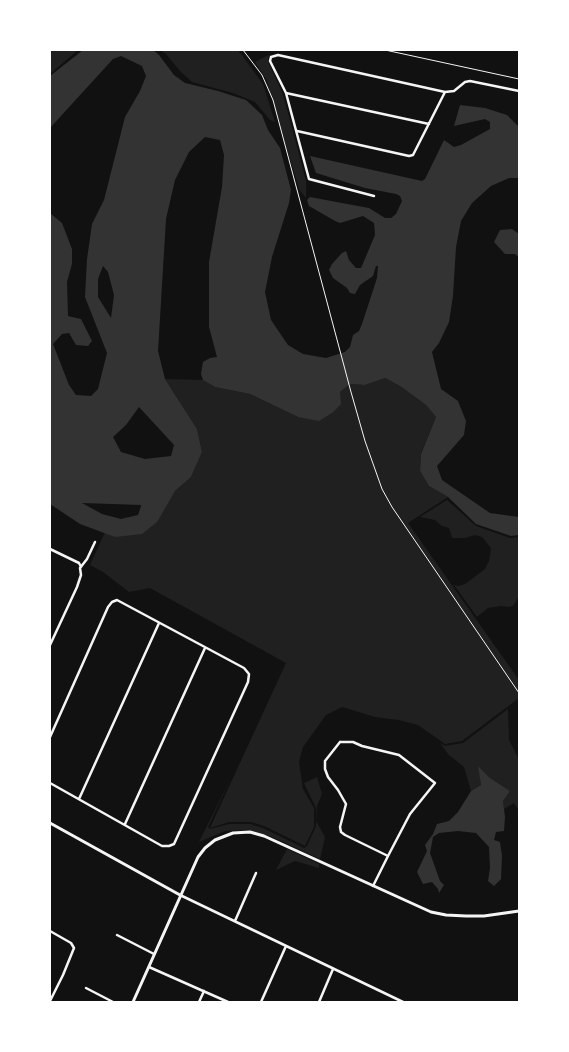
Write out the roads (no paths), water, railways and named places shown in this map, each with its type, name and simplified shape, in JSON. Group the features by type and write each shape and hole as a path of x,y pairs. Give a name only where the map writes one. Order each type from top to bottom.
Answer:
{"street":[{"path":"374,196 309,179 286,93 270,61 271,56 278,54 445,92 454,91 465,82 470,81 519,91"},
{"path":"297,130 409,156 413,155 445,92"},
{"path":"286,93 429,124"},
{"path":"50,645 77,587 81,575 81,567 95,542"},
{"path":"50,549 79,564 81,567"},
{"path":"50,737 108,607 117,600 244,668 249,674 248,682 174,844 162,846 50,783"},
{"path":"79,798 159,623"},
{"path":"125,824 205,648"},
{"path":"374,886 410,814 435,783 398,755 353,742 340,742 326,761 325,769 328,777 346,804 340,827 341,832 388,856"},
{"path":"50,823 180,895 403,1002"},
{"path":"133,1002 192,867 205,848 215,840 241,832 256,833 418,907 446,915 484,916 519,911"},
{"path":"235,921 256,873"},
{"path":"50,931 72,944 74,948 50,1000"},
{"path":"117,935 154,954"},
{"path":"261,1002 286,946"},
{"path":"148,967 228,1002"},
{"path":"319,1002 334,969"},
{"path":"86,988 112,1002"},
{"path":"198,1002 204,991"}]}
